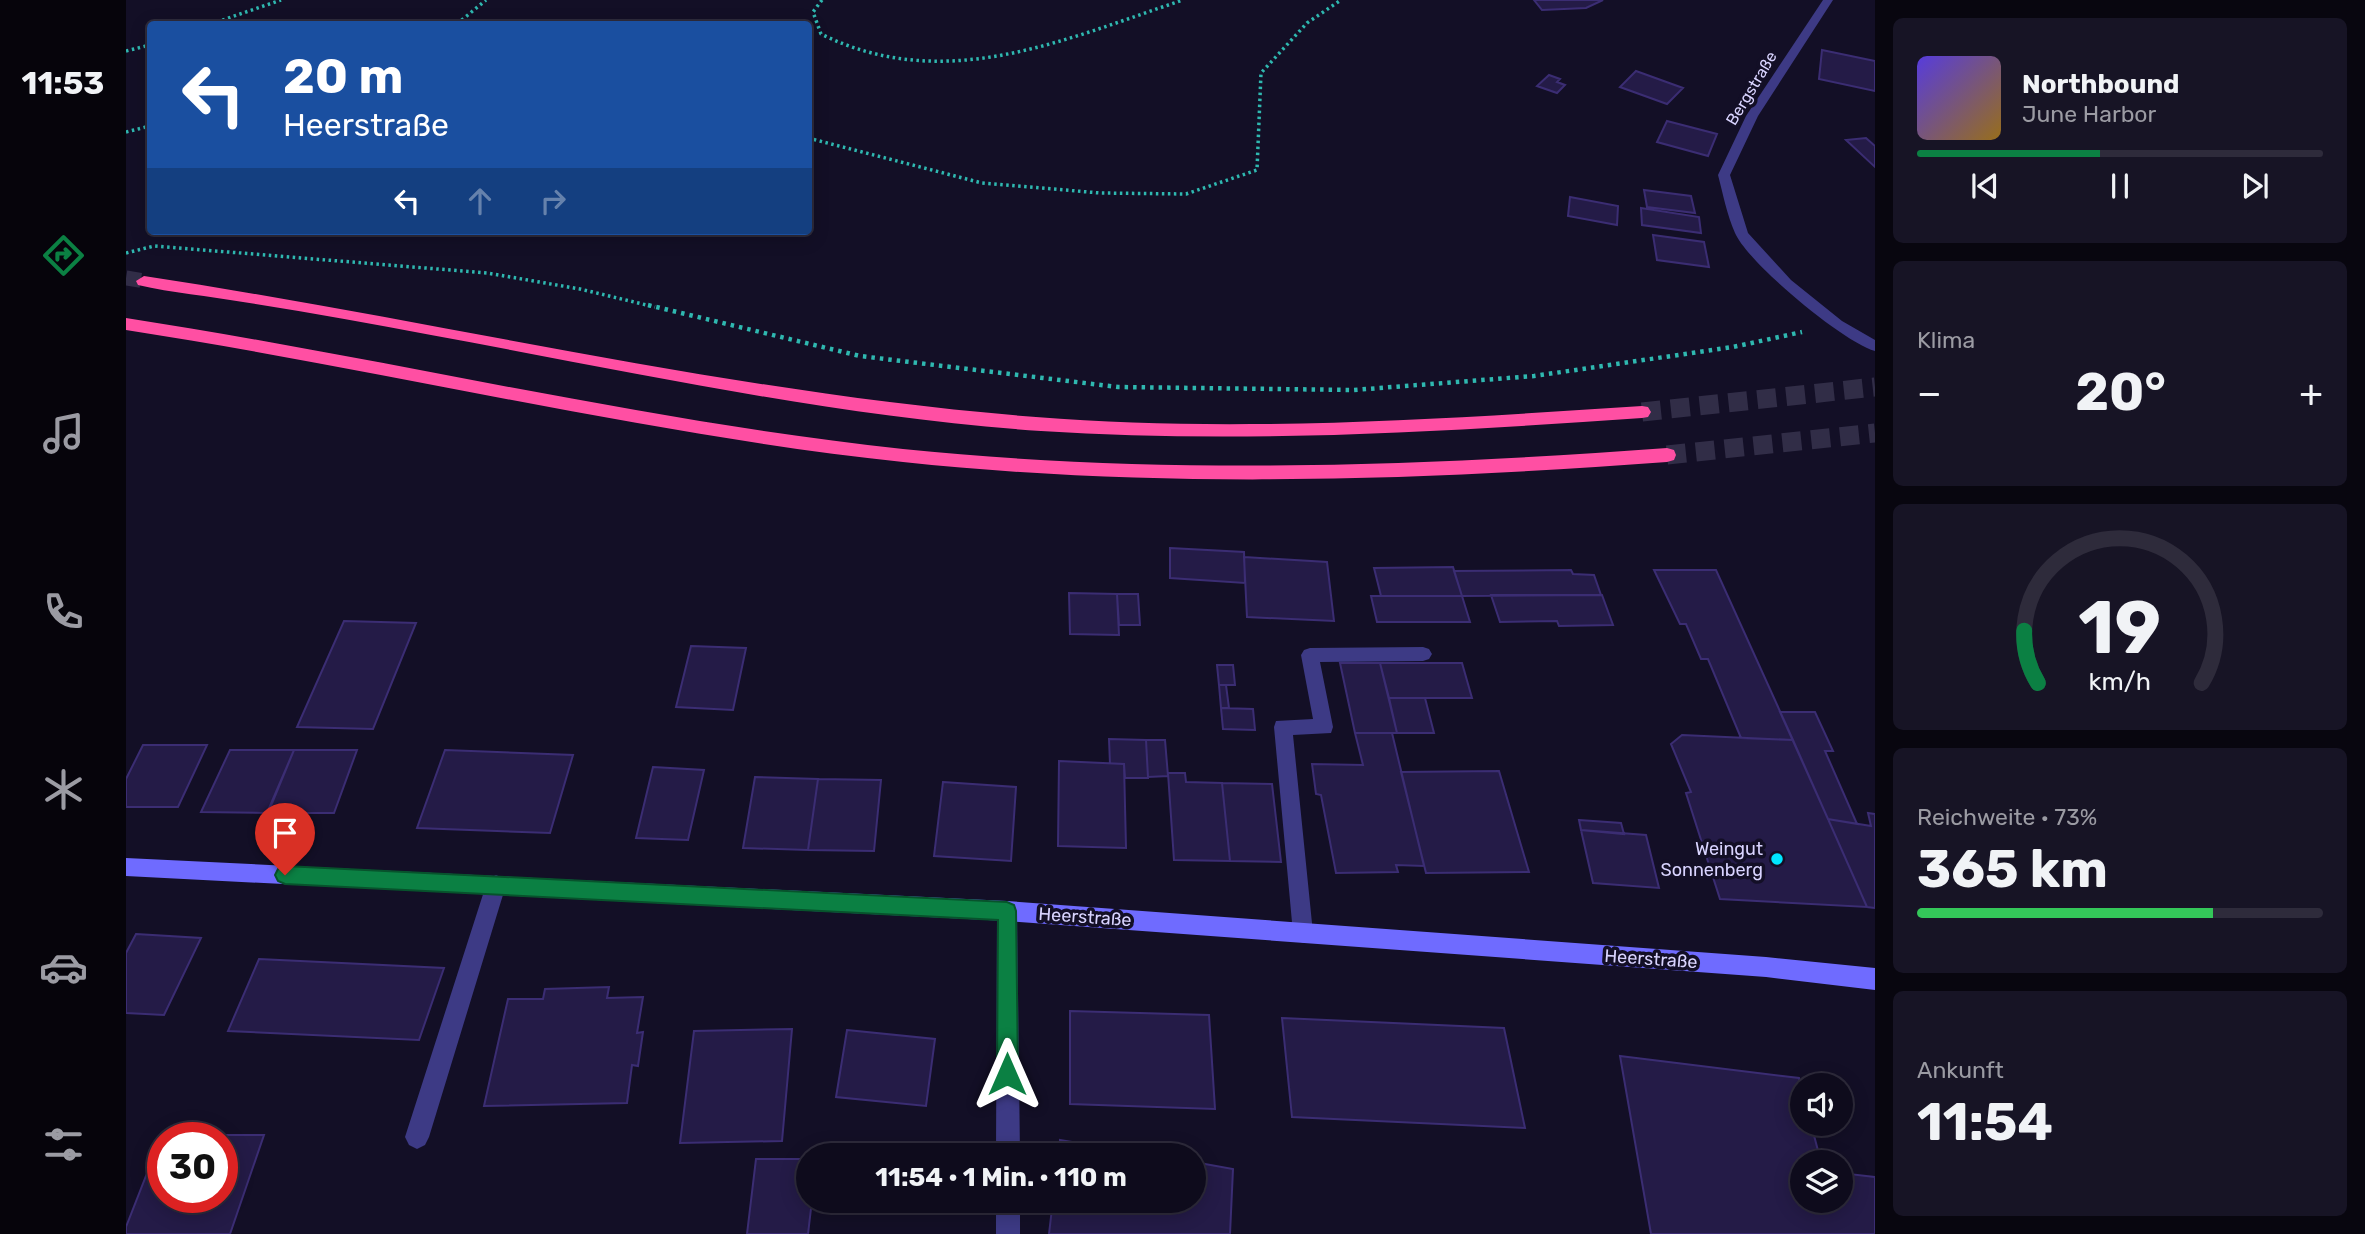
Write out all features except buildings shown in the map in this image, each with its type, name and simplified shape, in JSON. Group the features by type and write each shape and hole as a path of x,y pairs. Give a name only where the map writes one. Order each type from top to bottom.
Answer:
{"highway":[{"path":"144,281 345,312 682,375 954,416 1103,427 1249,430 1384,428 1642,412"},
{"path":"126,324 203,335 485,389 795,442 947,460 1106,471 1257,474 1525,467 1667,455"}],"main road":[{"name":"Heerstraße","path":"126,867 1007,911 1766,967 1875,979"}],"street":[{"name":"Bergstraße","path":"1828,0 1752,116 1724,175 1741,234 1786,283 1837,324 1875,346"},
{"path":"1303,933 1283,727 1324,727 1310,655 1423,653"},
{"path":"417,1137 496,886"},
{"path":"1007,911 1008,1143"},
{"path":"1008,1213 1008,1234"}],"path":[{"path":"221,21 281,0"},
{"path":"461,21 486,0"},
{"path":"822,0 813,12 821,34 876,57 922,63 962,63 1009,56 1183,0"},
{"path":"812,139 982,183 1100,193 1186,194 1257,170 1261,73 1307,23 1341,0"},
{"path":"126,51 147,46"},
{"path":"126,132 147,127"},
{"path":"126,253 154,246 487,273 580,289 860,356 1118,387 1354,390 1534,376 1733,346 1837,324"}],"tunnel":[{"path":"126,278 144,281"},
{"path":"1642,412 1875,387"},
{"path":"1667,455 1875,433"}],"place":[{"name":"Weingut Sonnenberg","path":"1777,859"}],"route":[{"path":"285,875 1007,911 1007,1074"}]}
